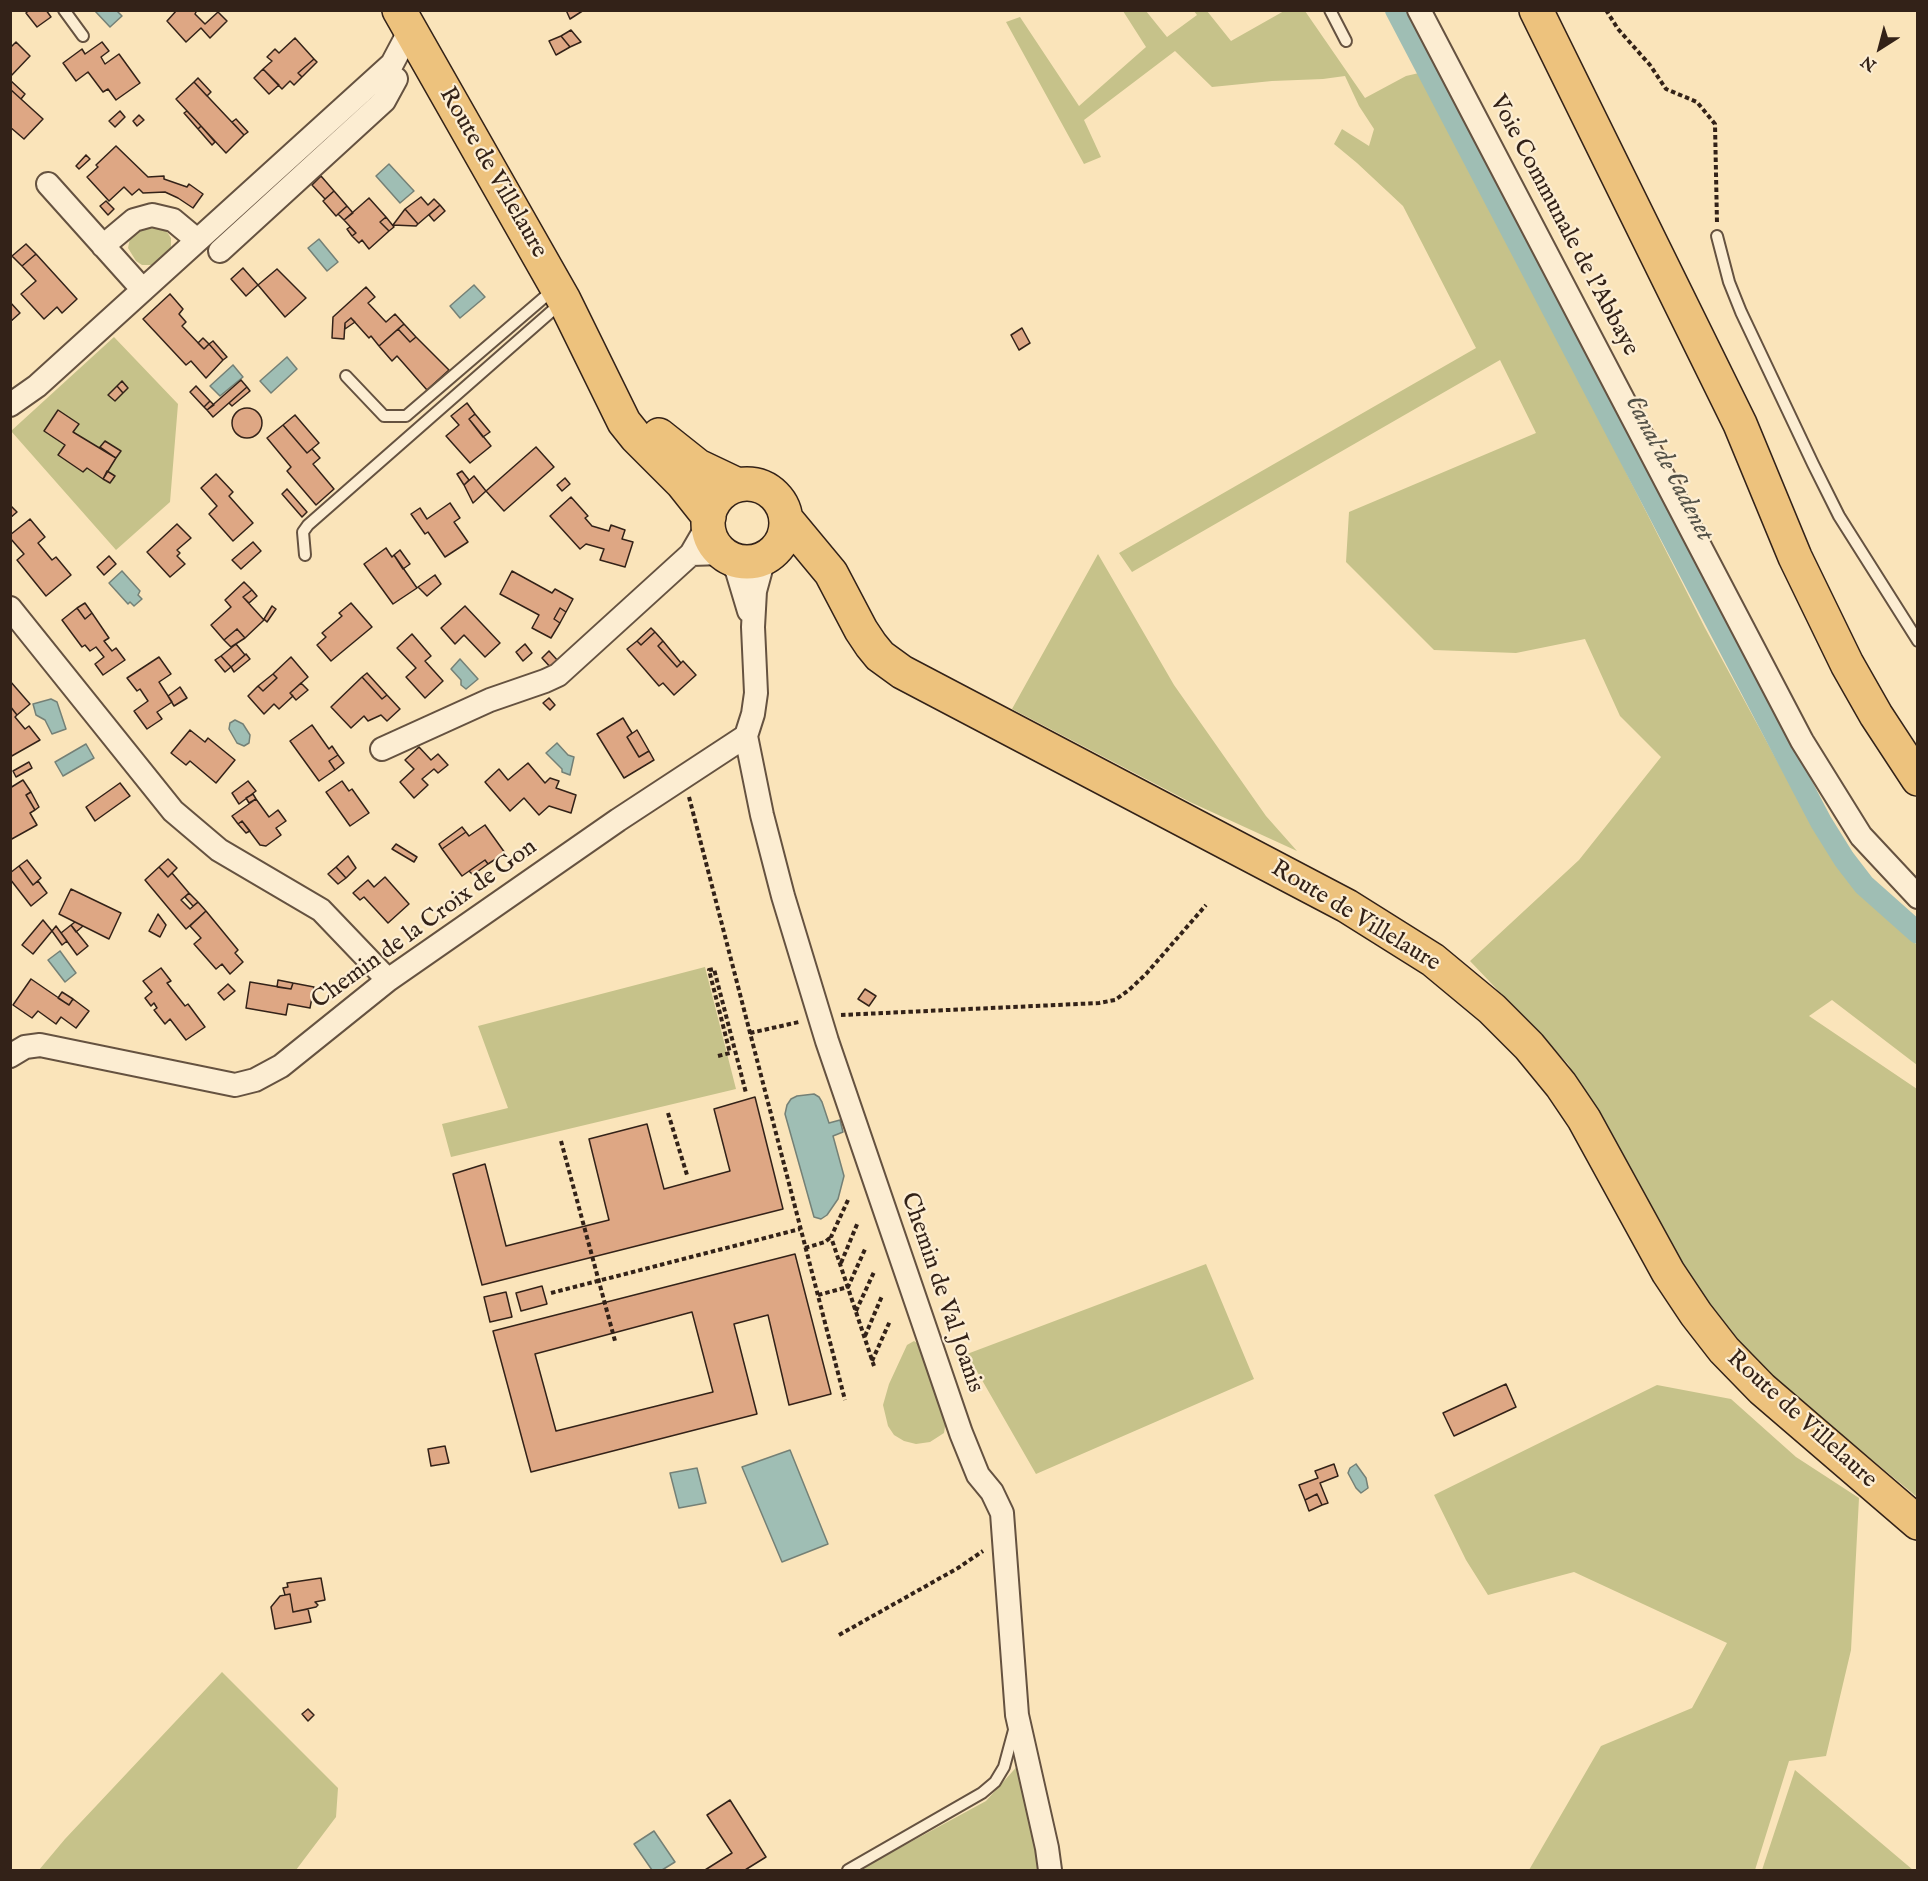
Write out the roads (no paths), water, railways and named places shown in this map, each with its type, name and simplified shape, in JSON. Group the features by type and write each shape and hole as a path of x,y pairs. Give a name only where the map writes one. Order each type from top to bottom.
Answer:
{"main road":[{"path":"1536,10 1740,424 1795,557 1847,664 1917,779"},
{"name":"Route de Villelaure","path":"404,20 583,335 624,422 682,483 709,520"},
{"name":"Route de Villelaure","path":"583,335 641,417 666,442 698,466 738,485"},
{"path":"752,484 765,488 776,496 783,507 787,520 782,542 765,558 746,562 714,555 715,544 710,534 709,520 712,506 719,496 738,485 752,484"},
{"name":"Route de Villelaure","path":"787,520 827,567 871,645 880,656 902,672 1347,906 1433,960 1492,1009 1529,1046 1561,1085 1584,1119 1668,1272 1724,1350 1762,1389 1917,1523"},
{"name":"Route de Villelaure","path":"765,558 782,559 806,569 838,588"}],"street":[{"name":"Voie Communale de l'Abbaye","path":"1419,10 1802,741 1861,836 1915,891"},
{"path":"10,405 37,386 392,64 404,20"},
{"path":"369,85 396,79 430,65"},
{"path":"220,251 384,101 396,79"},
{"path":"48,184 143,290"},
{"path":"103,246 134,220 152,215 173,220 197,240"},
{"path":"382,749 490,700 558,675 714,555 737,571 753,627"},
{"path":"746,735 753,714 756,693 753,627 755,591 765,558"},
{"path":"10,608 173,811 219,850 321,909 388,980"},
{"name":"Chemin de la Croix de Gon","path":"10,1056 25,1047 40,1045 235,1085 255,1080 281,1066 388,980 618,820 746,735"},
{"name":"Chemin de Val Joanis","path":"746,735 762,815 783,896 819,1016 880,1201 961,1433 978,1475 992,1492 1002,1513 1017,1715 1050,1870"}],"lane":[{"path":"64,10 83,36"},
{"path":"1330,10 1346,41"},
{"path":"1717,236 1729,282 1741,312 1818,474 1839,516 1917,641"},
{"path":"346,376 384,416 406,416 560,293"},
{"path":"305,555 303,532 308,525 560,293"},
{"path":"848,1870 982,1793 995,1782 1004,1767 1017,1715"}],"water":[{"path":"95,11 117,11 122,16 110,27"},
{"path":"389,164 414,191 400,203 376,176"},
{"path":"319,239 338,262 327,271 308,248"},
{"path":"474,285 485,297 460,318 450,306"},
{"path":"287,357 297,369 271,393 260,381"},
{"path":"233,365 243,377 220,396 210,386"},
{"path":"122,571 140,591 138,595 142,599 134,606 130,602 128,604 109,583"},
{"path":"460,659 478,679 466,689 451,669"},
{"path":"51,699 57,702 66,729 52,734 45,720 36,715 33,704"},
{"path":"235,720 243,724 250,735 249,743 244,746 237,743 229,729 230,723"},
{"path":"557,743 568,755 574,757 570,775 562,772 562,769 546,753"},
{"path":"86,744 94,758 63,776 55,762"},
{"path":"60,951 76,973 65,982 48,960"},
{"path":"814,1094 822,1102 829,1123 840,1120 843,1132 833,1136 844,1176 838,1199 827,1215 821,1219 814,1217 785,1114 791,1099"},
{"path":"790,1450 828,1544 782,1562 742,1467"},
{"path":"1356,1464 1366,1478 1368,1488 1361,1493 1348,1473 1350,1468"},
{"path":"697,1468 706,1503 679,1508 670,1473"},
{"path":"654,1831 675,1862 662,1870 652,1870 634,1844"}],"waterway":[{"name":"Canal de Cadenet","path":"1396,10 1821,822 1844,859 1864,885 1918,933"}]}
